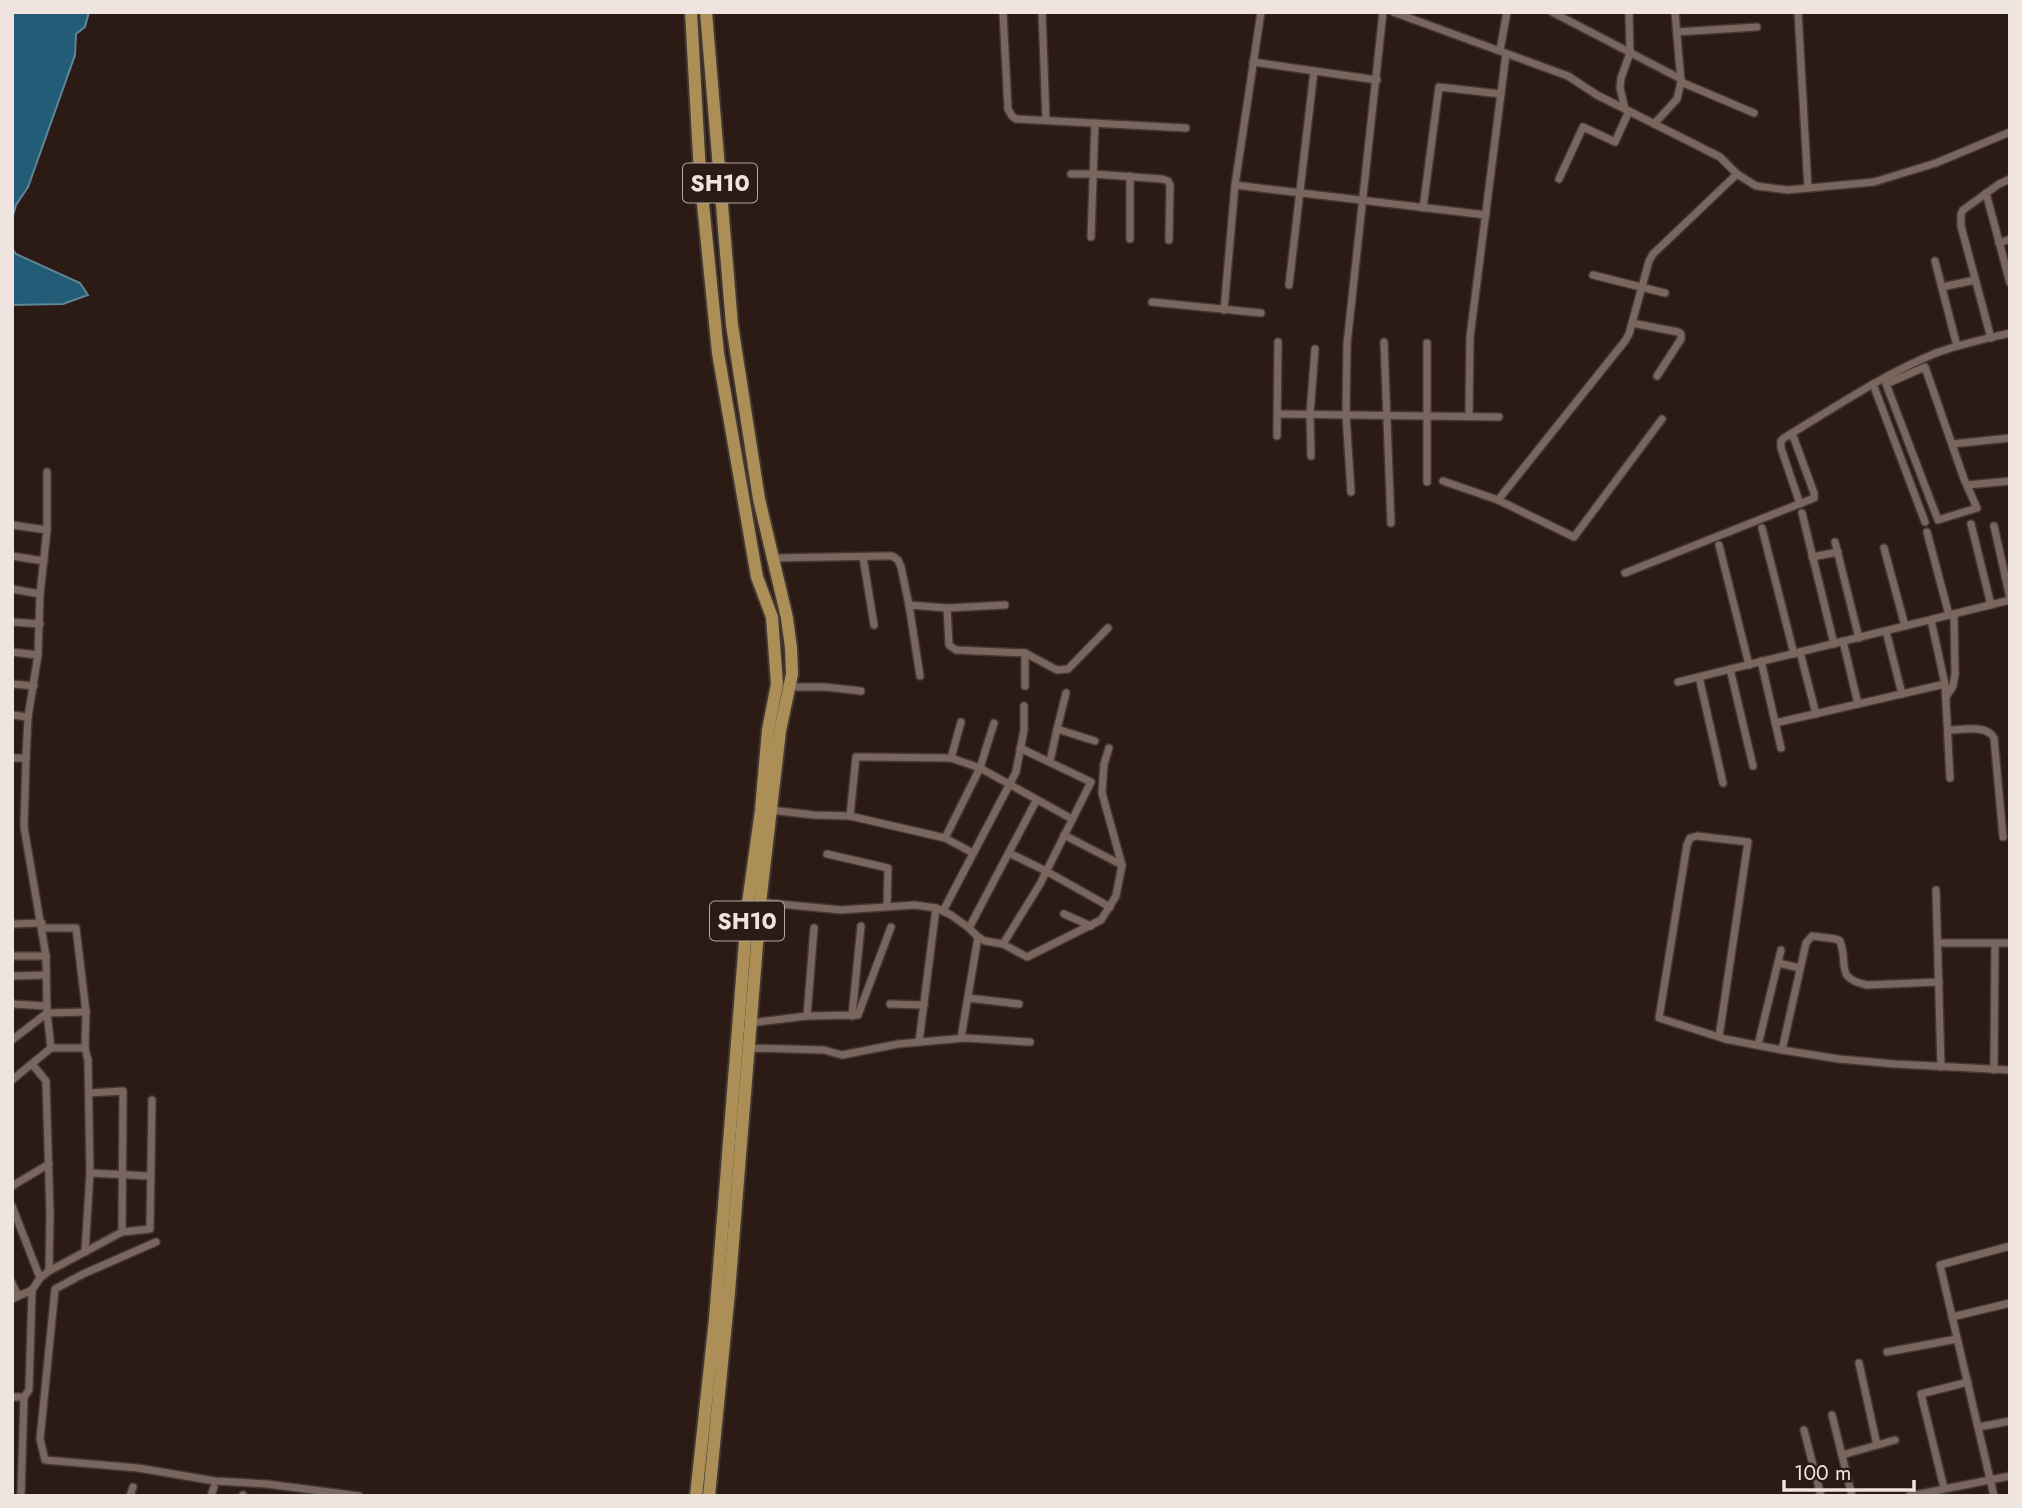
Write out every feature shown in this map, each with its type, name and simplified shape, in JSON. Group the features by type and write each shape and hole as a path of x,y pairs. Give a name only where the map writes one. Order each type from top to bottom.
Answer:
{"main road":[{"name":"SH10","path":"691,12 700,174 718,352 757,577 772,617 777,684 768,730 760,902 729,1292 709,1496"},
{"name":"SH10","path":"696,1496 715,1319 748,903 770,810 780,731 792,674 786,618 759,499 732,326 706,12"}],"street":[{"path":"1003,12 1008,110 1016,119 1186,128"},
{"path":"1042,12 1046,120"},
{"path":"1224,310 1235,185 1261,12"},
{"path":"1352,492 1346,415 1347,344 1383,12"},
{"path":"1393,12 1568,76 1597,95 1720,157 1737,174 1756,186 1788,190 1874,183 1936,163 2010,132"},
{"path":"1419,21 1421,12"},
{"path":"1469,416 1470,337 1501,94 1507,12"},
{"path":"1559,179 1583,127 1615,142 1627,110 1620,88 1630,53 1629,12"},
{"path":"1654,124 1677,99 1681,81 1675,12"},
{"path":"1798,12 1808,188"},
{"path":"1555,13 1681,81 1754,113"},
{"path":"1677,32 1756,27"},
{"path":"1253,62 1377,80"},
{"path":"1289,285 1314,71"},
{"path":"1423,208 1439,87 1501,94"},
{"path":"1091,237 1095,123"},
{"path":"1071,174 1130,176 1168,181 1169,240"},
{"path":"1498,500 1625,341 1653,254 1737,174"},
{"path":"1130,176 1130,239"},
{"path":"1991,338 1961,226 1961,214 1986,193 2009,180"},
{"path":"1235,185 1486,215"},
{"path":"1986,193 2010,283"},
{"path":"1999,243 2010,239"},
{"path":"1935,261 1957,346"},
{"path":"1593,275 1665,293"},
{"path":"1942,287 1975,280"},
{"path":"1152,302 1261,313"},
{"path":"1632,323 1681,334 1657,376"},
{"path":"1800,504 1780,445 1784,438 1857,392 1933,355 2010,333"},
{"path":"1277,436 1278,342"},
{"path":"1384,342 1391,523"},
{"path":"1427,342 1427,482"},
{"path":"1311,456 1310,414 1315,349"},
{"path":"1925,367 1952,444 1978,508 1938,520 1886,384 1925,367"},
{"path":"1873,384 1925,522"},
{"path":"1278,414 1499,417"},
{"path":"1443,481 1498,500 1574,537 1661,419"},
{"path":"1625,573 1812,500 1815,496 1792,433"},
{"path":"1952,444 2010,438"},
{"path":"47,472 47,530 40,594 38,655 27,716 24,827 46,956 51,1048"},
{"path":"1967,485 2010,481"},
{"path":"1802,513 1834,644"},
{"path":"1971,524 1991,605"},
{"path":"12,525 47,530"},
{"path":"1678,682 2010,599 1994,526"},
{"path":"1762,528 1816,713"},
{"path":"1927,532 1952,615 1955,674 1953,686 1946,698"},
{"path":"1835,542 1859,638"},
{"path":"1719,545 1749,665"},
{"path":"1884,548 1905,626"},
{"path":"1812,557 1838,552"},
{"path":"12,556 44,561"},
{"path":"772,558 892,556 898,560 909,605 920,676"},
{"path":"863,557 874,625"},
{"path":"12,589 40,594"},
{"path":"909,605 947,608 1005,605"},
{"path":"947,608 949,645 956,650 1025,653 1062,671 1073,664 1108,628"},
{"path":"1931,620 1945,684 1950,778"},
{"path":"12,622 40,624"},
{"path":"1886,631 1902,694"},
{"path":"1843,641 1858,704"},
{"path":"12,652 38,655"},
{"path":"1025,653 1026,686"},
{"path":"1761,662 1782,748"},
{"path":"1730,669 1753,766"},
{"path":"1699,677 1723,783"},
{"path":"12,684 34,686"},
{"path":"1776,723 1945,684"},
{"path":"790,687 861,691"},
{"path":"1050,761 1066,693"},
{"path":"919,1042 939,910 1016,772 1024,730 1024,706"},
{"path":"12,715 27,716"},
{"path":"951,758 961,722"},
{"path":"945,838 980,768 994,723"},
{"path":"1057,729 1095,741"},
{"path":"1948,730 1985,729 1992,733 2003,837"},
{"path":"1003,944 1046,871 1091,782 1020,748"},
{"path":"760,902 841,910 915,905 939,910 985,941 1003,944 1027,957 1101,920 1116,896 1122,865 1102,793 1104,764 1109,748"},
{"path":"850,816 858,757 951,758 980,768 1072,819"},
{"path":"12,758 26,758"},
{"path":"969,928 1036,801"},
{"path":"770,810 814,816 850,816 945,838 973,853"},
{"path":"1064,835 1122,865"},
{"path":"1719,1037 1748,842 1697,836 1690,838 1687,845 1659,1018 1719,1037 1782,1051 1850,1060 2010,1070"},
{"path":"1009,853 1110,907"},
{"path":"827,854 888,868 887,906"},
{"path":"1936,890 1941,1067"},
{"path":"1064,915 1091,926"},
{"path":"12,923 76,928 86,1012 85,1048 89,1094 85,1252"},
{"path":"852,1016 861,926"},
{"path":"807,1016 814,928"},
{"path":"750,1023 807,1016 859,1014 891,928"},
{"path":"1782,1051 1805,943 1812,936 1840,941 1846,974 1857,983 1867,985 1939,982"},
{"path":"961,1038 978,937"},
{"path":"1938,943 2010,943"},
{"path":"1994,1070 1995,943"},
{"path":"1758,1045 1781,950"},
{"path":"12,957 46,956"},
{"path":"1778,962 1800,968"},
{"path":"12,976 46,975"},
{"path":"968,998 1019,1004"},
{"path":"12,1004 86,1012"},
{"path":"890,1004 924,1005"},
{"path":"12,1040 47,1009"},
{"path":"748,1048 814,1049 842,1055 898,1044 961,1038 1030,1042"},
{"path":"12,1080 51,1048 85,1048"},
{"path":"32,1064 46,1081 49,1270"},
{"path":"89,1094 123,1091 122,1233"},
{"path":"21,1496 24,1397 29,1390 32,1290 49,1270 122,1233 150,1229 152,1100"},
{"path":"12,1186 49,1164"},
{"path":"89,1173 150,1176"},
{"path":"12,1206 40,1278"},
{"path":"156,1242 83,1273 55,1289 40,1439 45,1460 138,1468 215,1481 267,1484 359,1496"},
{"path":"1994,1496 1940,1265 2010,1247"},
{"path":"12,1283 15,1297 32,1290"},
{"path":"1952,1317 2010,1303"},
{"path":"1887,1352 1957,1339"},
{"path":"1858,1363 1877,1445"},
{"path":"1944,1488 1921,1394 1968,1382"},
{"path":"12,1397 24,1397"},
{"path":"1832,1415 1852,1496"},
{"path":"1979,1427 2010,1421"},
{"path":"1804,1430 1821,1496"},
{"path":"1842,1455 1895,1440"},
{"path":"1909,1496 2010,1476"},
{"path":"130,1496 133,1487"},
{"path":"211,1496 214,1487"}],"water":[{"path":"12,12 89,12 85,27 76,34 75,55 28,187 16,205 12,219"},
{"path":"12,248 16,254 80,283 88,295 63,304 12,305"}]}
